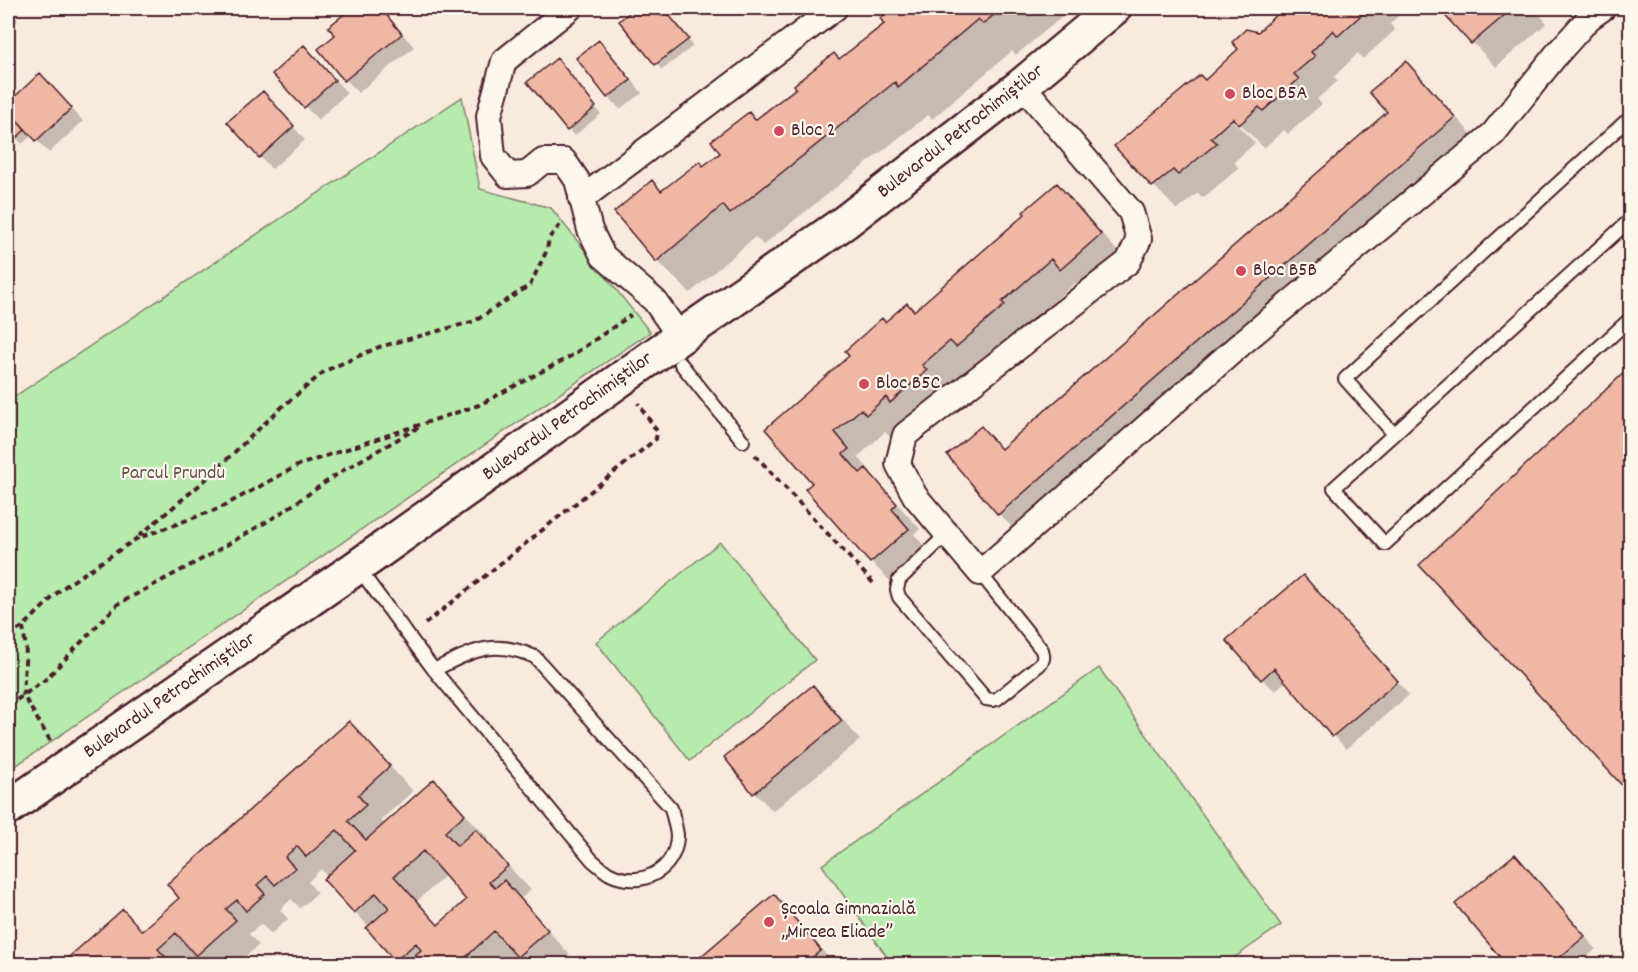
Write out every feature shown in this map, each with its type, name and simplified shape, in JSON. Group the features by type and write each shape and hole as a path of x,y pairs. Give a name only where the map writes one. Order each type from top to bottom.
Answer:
{"main road":[{"name":"Bulevardul Petrochimiștilor","path":"8,807 357,567 680,350 1022,86 1114,8"}],"street":[{"path":"570,8 504,61 489,116 493,156 508,175 527,174 543,161 564,161 577,180 590,230 603,256 655,301 680,350"},
{"path":"581,199 835,8"},
{"path":"1022,86 1131,212 1138,239 1128,262 905,435 898,464 915,496 980,573 1243,342 1493,134 1556,55 1589,18 1603,8"}],"lane":[{"path":"1394,434 1344,379 1625,122 1630,128"},
{"path":"1630,220 1334,488 1385,544 1630,320"},
{"path":"680,350 742,441"},
{"path":"947,534 899,580 897,590 899,597 986,699 993,700 1043,661 1044,655 980,573"},
{"path":"357,567 434,670 592,860 610,874 630,879 648,878 670,862 677,836 671,808 536,657 518,649 495,647 474,651 434,670"}],"path":[{"path":"8,635 22,627 61,589 136,538 203,482 282,407 325,371 379,347 475,321 530,285 547,250 549,238 561,223"},
{"path":"136,538 220,508 298,465 479,405 571,356 655,301"},
{"path":"409,637 656,439 657,431 635,397"},
{"path":"8,706 45,680 118,604 278,515 342,471 429,422"},
{"path":"742,441 878,588 897,590"},
{"path":"22,627 26,648 23,695 66,767"}],"green space":[{"name":"Parcul Prundu","path":"462,97 480,189 551,208 650,332 8,771 8,401"},
{"path":"720,542 815,660 690,761 596,642"},
{"path":"1099,668 1281,925 1225,964 892,964 822,865"}],"building":[{"path":"352,8 381,8 402,34 344,81 318,49 335,35 328,27"},
{"path":"635,8 663,8 689,39 655,65 619,21"},
{"name":"Bloc 2","path":"894,8 1002,8 983,24 978,19 898,87 895,82 730,214 723,205 656,262 614,212 652,180 661,191 700,161 703,166 720,153 711,141 749,112 755,120 796,88 794,85 834,53 839,59 884,24 880,18"},
{"name":"Bloc B5A","path":"1275,8 1369,8 1338,36 1333,30 1311,52 1315,56 1294,74 1299,79 1263,111 1259,107 1239,125 1233,118 1211,138 1217,143 1178,175 1173,170 1152,187 1114,146 1200,75 1205,80 1238,49 1232,42 1246,29 1258,32 1279,12"},
{"path":"1438,8 1513,8 1471,44"},
{"path":"599,40 631,80 607,98 576,58"},
{"path":"304,45 335,80 304,108 272,74"},
{"path":"557,58 596,107 567,131 527,82"},
{"name":"Bloc B5B","path":"1406,61 1455,117 998,515 947,455 981,426 1001,449 1387,112 1369,92"},
{"path":"40,73 72,108 36,141 8,110 8,103"},
{"path":"263,91 294,126 259,158 227,122"},
{"path":"9,112 25,130 15,139 8,131"},
{"name":"Bloc B5C","path":"1057,183 1101,234 1060,270 1051,259 1002,302 1005,305 956,347 950,341 922,365 927,370 890,403 886,397 866,415 861,409 835,432 849,449 843,454 860,473 866,468 897,504 892,509 909,529 870,563 805,489 812,483 765,429 849,356 845,351 882,318 885,322 907,303 914,311"},
{"path":"1630,367 1630,794 1419,565"},
{"path":"1303,575 1398,681 1332,737 1274,668 1261,680 1226,640"},
{"path":"813,685 842,721 753,794 724,757"},
{"path":"349,721 390,766 358,795 366,805 348,821 366,840 434,779 465,814 445,832 457,846 476,829 508,866 489,882 495,888 504,880 548,930 517,957 494,931 466,957 473,964 423,964 415,955 421,950 416,943 395,961 366,928 389,908 376,893 354,913 323,879 355,850 337,830 306,857 297,846 285,857 295,868 275,885 267,876 257,885 265,894 246,911 237,900 226,909 236,920 196,956 176,933 158,949 172,964 61,964 123,909 142,931 179,898 167,884","holes":["423,851 466,900 438,925 394,876"]},
{"path":"1515,854 1585,936 1552,964 1506,964 1455,904"},
{"name":"Școala Gimnazială „Mircea Eliade”","path":"774,894 821,950 805,964 692,964"}],"place":[{"name":"Bloc B5A","path":"1230,94"},
{"name":"Bloc 2","path":"779,131"},
{"name":"Bloc B5B","path":"1241,271"},
{"name":"Bloc B5C","path":"864,384"},
{"name":"Școala Gimnazială „Mircea Eliade”","path":"769,922"}]}
